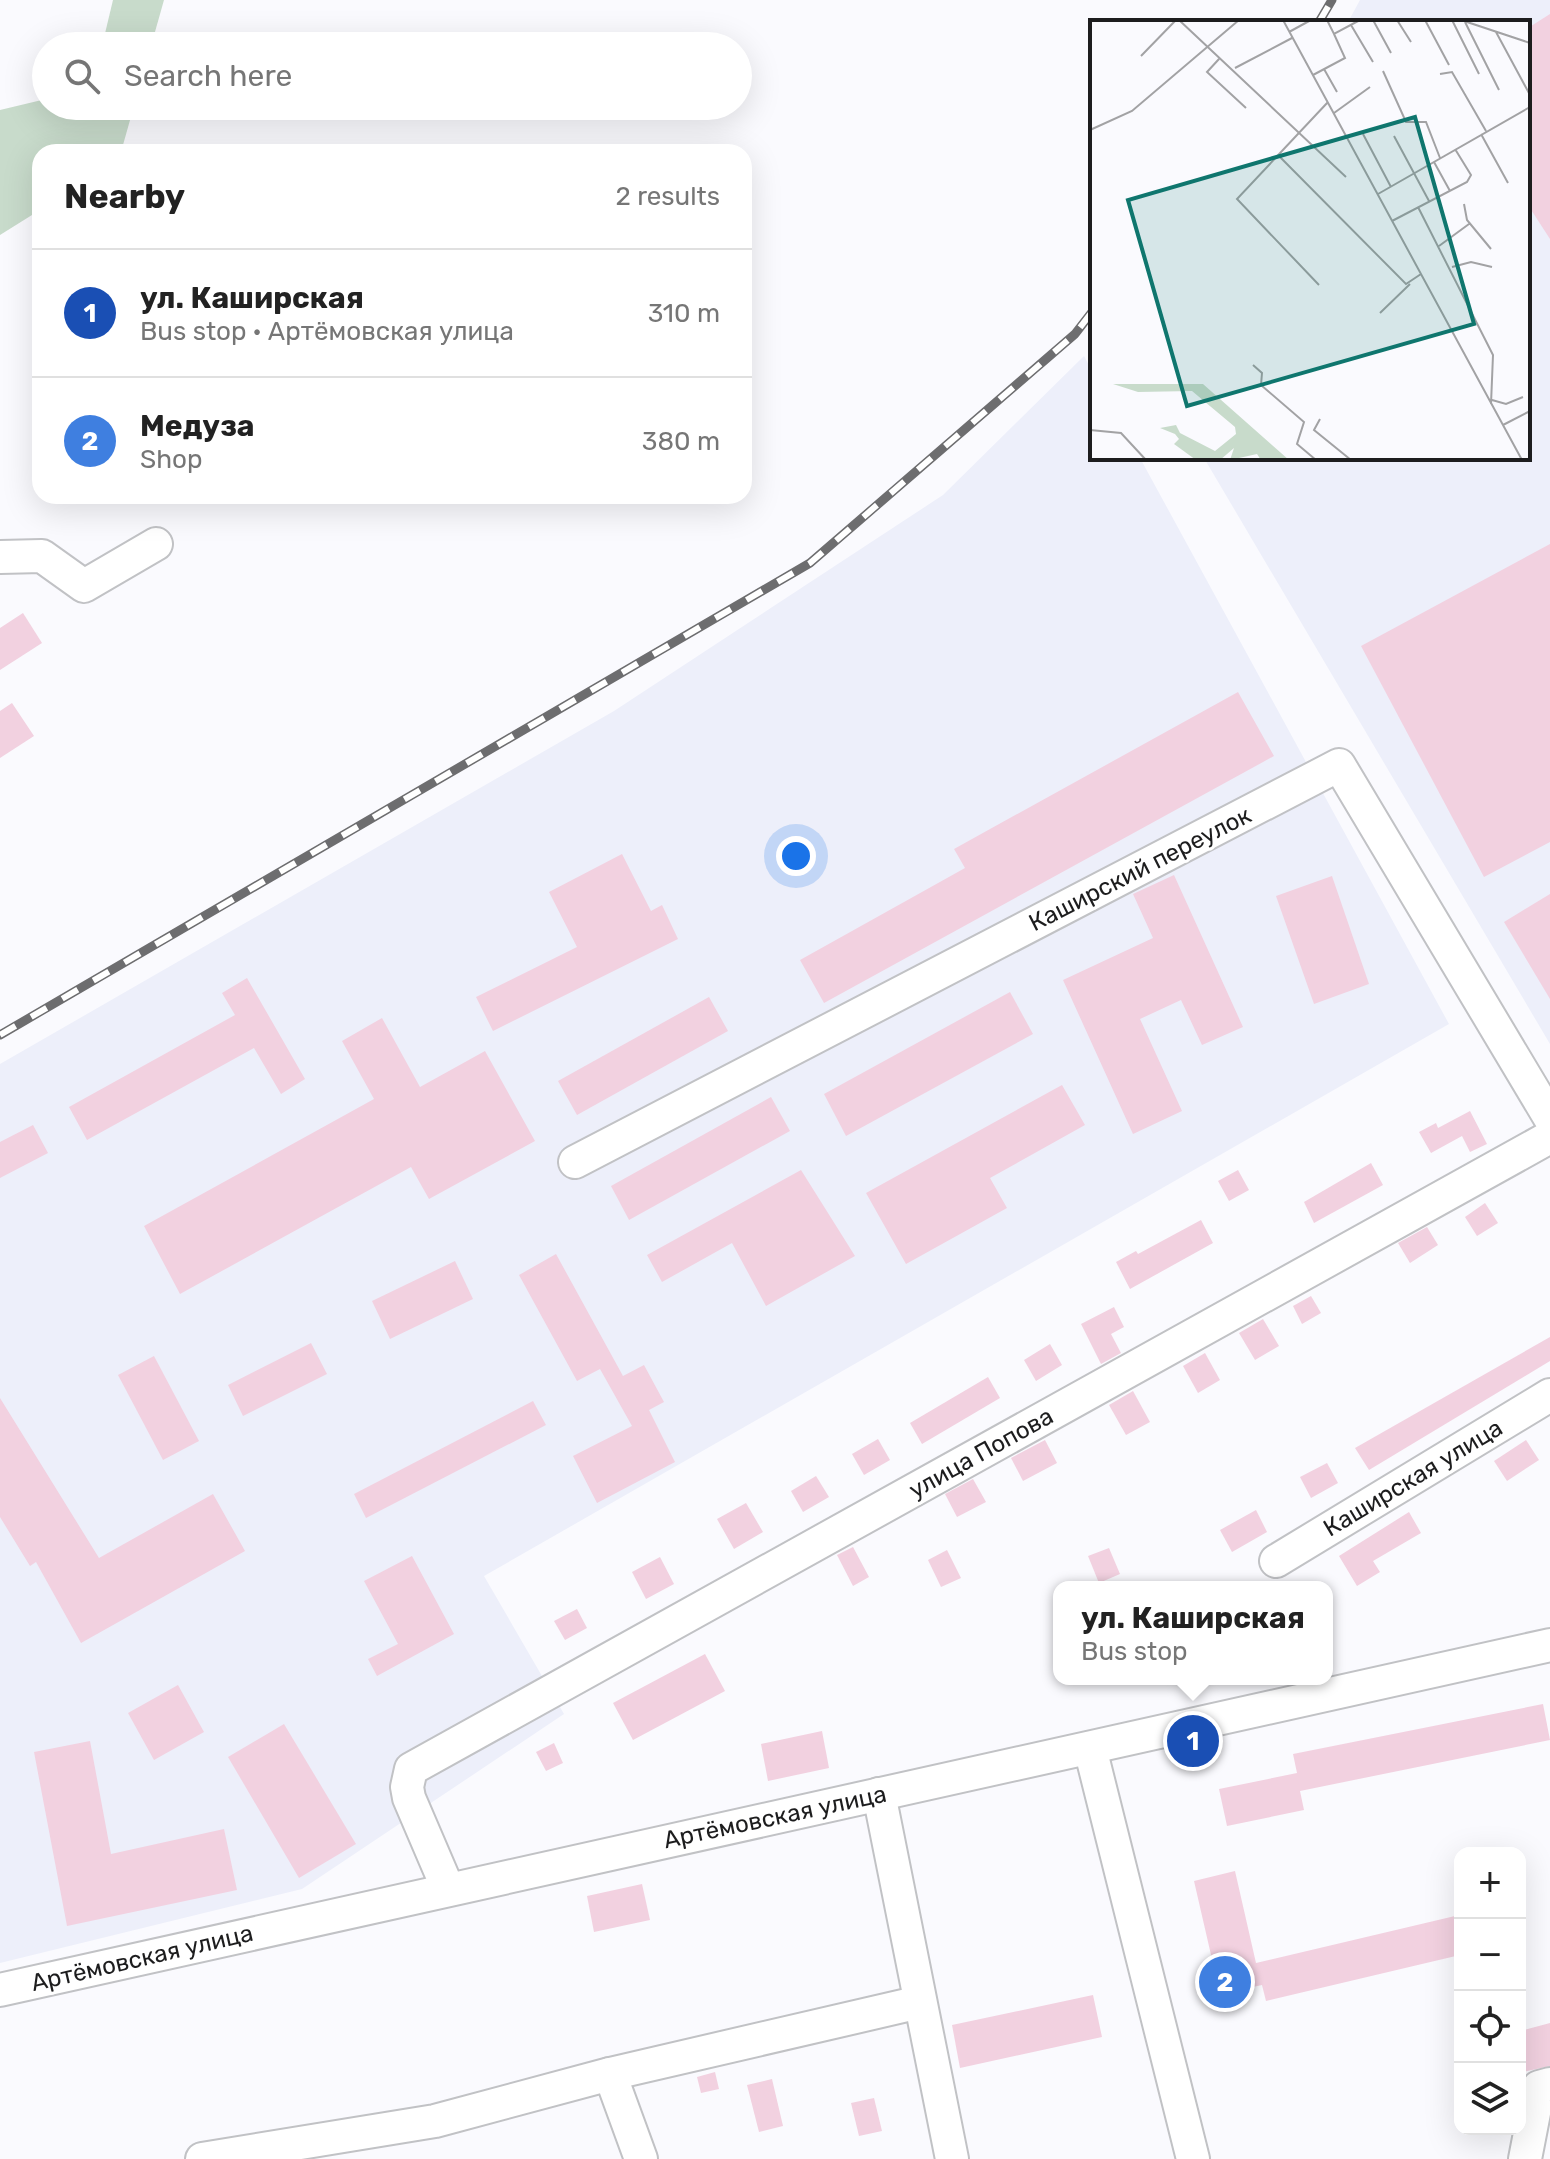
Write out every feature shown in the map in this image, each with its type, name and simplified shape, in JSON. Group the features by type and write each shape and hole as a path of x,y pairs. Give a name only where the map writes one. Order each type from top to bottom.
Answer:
{"street":[{"path":"0,557 42,556 84,586 156,544"},
{"name":"Каширский переулок","path":"575,1162 1339,765 1550,1118"},
{"name":"улица Попова","path":"448,1889 409,1798 407,1776 411,1769 1550,1137"},
{"name":"Каширская улица","path":"1276,1561 1550,1395"},
{"name":"Артёмовская улица","path":"0,1990 1550,1645"},
{"path":"1090,1748 1193,2159"},
{"path":"879,1794 952,2159"},
{"path":"202,2159 435,2121 610,2074 920,2002"},
{"path":"610,2074 641,2159"},
{"path":"1525,2159 1539,2087 1550,2084"}],"shaded area":[{"path":"1360,0 1550,0 1550,1044 1205,460 1530,460 1530,20 1349,20"},
{"path":"1084,356 1090,367 1090,460 1141,460 1449,1024 484,1576 564,1714 302,1889 0,1963 0,1064 614,711 943,495"}],"green space":[{"path":"113,0 164,0 155,32 105,32"},
{"path":"32,102 32,120 130,120 123,144 32,144 32,215 0,235 0,110"}],"building":[{"path":"1550,14 1550,239 1530,208 1530,27"},
{"path":"1550,544 1550,842 1484,877 1361,646"},
{"path":"23,613 42,643 0,670 0,628"},
{"path":"1238,692 1274,756 824,1003 800,960 965,868 954,849"},
{"path":"12,703 34,736 0,758 0,711"},
{"path":"622,854 651,911 662,905 678,939 493,1031 476,997 577,947 549,892"},
{"path":"1174,875 1243,1027 1202,1045 1181,1000 1140,1019 1182,1111 1133,1134 1063,980 1153,938 1133,894"},
{"path":"1332,876 1369,984 1314,1004 1276,896"},
{"path":"1550,894 1550,999 1504,922"},
{"path":"247,978 305,1079 281,1094 254,1048 87,1140 69,1107 235,1015 222,993"},
{"path":"1010,992 1033,1034 846,1136 824,1094"},
{"path":"709,997 728,1031 577,1115 558,1081"},
{"path":"382,1018 420,1087 485,1051 535,1141 429,1199 411,1167 180,1294 144,1226 374,1099 342,1041"},
{"path":"1062,1085 1085,1125 990,1178 1007,1208 906,1264 866,1193"},
{"path":"771,1097 790,1131 629,1220 611,1186"},
{"path":"1470,1111 1487,1144 1470,1152 1462,1136 1431,1153 1419,1132 1436,1123 1438,1128"},
{"path":"33,1125 48,1153 0,1178 0,1142"},
{"path":"1371,1163 1383,1185 1314,1223 1304,1202"},
{"path":"801,1170 855,1256 766,1306 732,1243 662,1282 647,1255"},
{"path":"1238,1170 1249,1190 1229,1201 1218,1181"},
{"path":"1485,1203 1498,1223 1477,1236 1465,1217"},
{"path":"1201,1220 1213,1243 1130,1289 1116,1262 1136,1251 1138,1254"},
{"path":"1427,1227 1438,1245 1410,1263 1398,1243"},
{"path":"556,1254 623,1376 644,1365 664,1402 649,1410 675,1462 597,1503 573,1456 632,1426 600,1369 577,1381 519,1275"},
{"path":"455,1261 473,1299 390,1339 372,1301"},
{"path":"1311,1296 1321,1313 1302,1324 1293,1306"},
{"path":"1114,1307 1124,1327 1111,1334 1121,1353 1101,1364 1081,1324"},
{"path":"1263,1319 1279,1346 1255,1360 1239,1333"},
{"path":"1550,1337 1550,1361 1369,1470 1355,1448"},
{"path":"311,1343 327,1374 243,1416 228,1385"},
{"path":"1050,1344 1062,1365 1036,1381 1024,1360"},
{"path":"1205,1353 1220,1380 1198,1393 1183,1366"},
{"path":"154,1356 199,1441 163,1460 118,1375"},
{"path":"988,1377 1000,1398 922,1444 910,1423"},
{"path":"1133,1391 1150,1422 1126,1435 1109,1405"},
{"path":"0,1398 99,1558 213,1494 245,1551 81,1643 36,1562 30,1566 0,1517"},
{"path":"533,1401 546,1425 366,1518 354,1494"},
{"path":"878,1439 890,1460 864,1475 852,1454"},
{"path":"1045,1440 1057,1463 1023,1481 1011,1458"},
{"path":"1526,1440 1539,1460 1507,1481 1494,1461"},
{"path":"1327,1463 1338,1483 1311,1498 1300,1477"},
{"path":"816,1476 829,1497 803,1512 791,1491"},
{"path":"973,1479 986,1502 957,1517 945,1494"},
{"path":"746,1503 763,1532 734,1549 717,1519"},
{"path":"1256,1510 1267,1532 1232,1552 1220,1530"},
{"path":"1409,1512 1421,1533 1373,1561 1380,1572 1357,1586 1339,1556"},
{"path":"853,1547 869,1577 853,1586 837,1555"},
{"path":"1109,1548 1120,1574 1098,1581 1088,1556"},
{"path":"947,1550 961,1578 941,1587 928,1560"},
{"path":"412,1556 454,1634 377,1676 368,1659 398,1644 364,1581"},
{"path":"660,1557 674,1584 646,1599 632,1572"},
{"path":"577,1609 587,1628 565,1640 554,1621"},
{"path":"705,1654 725,1691 633,1740 613,1703"},
{"path":"178,1685 204,1732 154,1760 128,1713"},
{"path":"1543,1704 1550,1740 1300,1791 1304,1810 1227,1826 1219,1789 1297,1773 1293,1754"},
{"path":"284,1724 356,1844 299,1878 228,1757"},
{"path":"822,1731 829,1768 768,1781 761,1744"},
{"path":"90,1741 111,1854 224,1829 237,1890 67,1926 34,1752"},
{"path":"554,1743 563,1763 546,1771 536,1752"},
{"path":"1235,1871 1256,1963 1454,1916 1454,1956 1266,2001 1262,1985 1220,1994 1194,1881"},
{"path":"642,1884 650,1920 594,1932 587,1896"},
{"path":"1093,1995 1102,2037 960,2068 952,2025"},
{"path":"1550,2023 1550,2066 1526,2071 1526,2029"},
{"path":"715,2072 719,2089 701,2093 697,2077"},
{"path":"772,2079 783,2126 759,2132 747,2085"},
{"path":"874,2098 882,2131 859,2136 851,2103"}],"railway":[{"path":"1320,20 1332,0"},
{"path":"0,1035 810,563 1075,334 1090,315"}],"place":[{"name":"ул. Каширская","path":"1193,1741"},
{"name":"Медуза","path":"1225,1982"}]}
